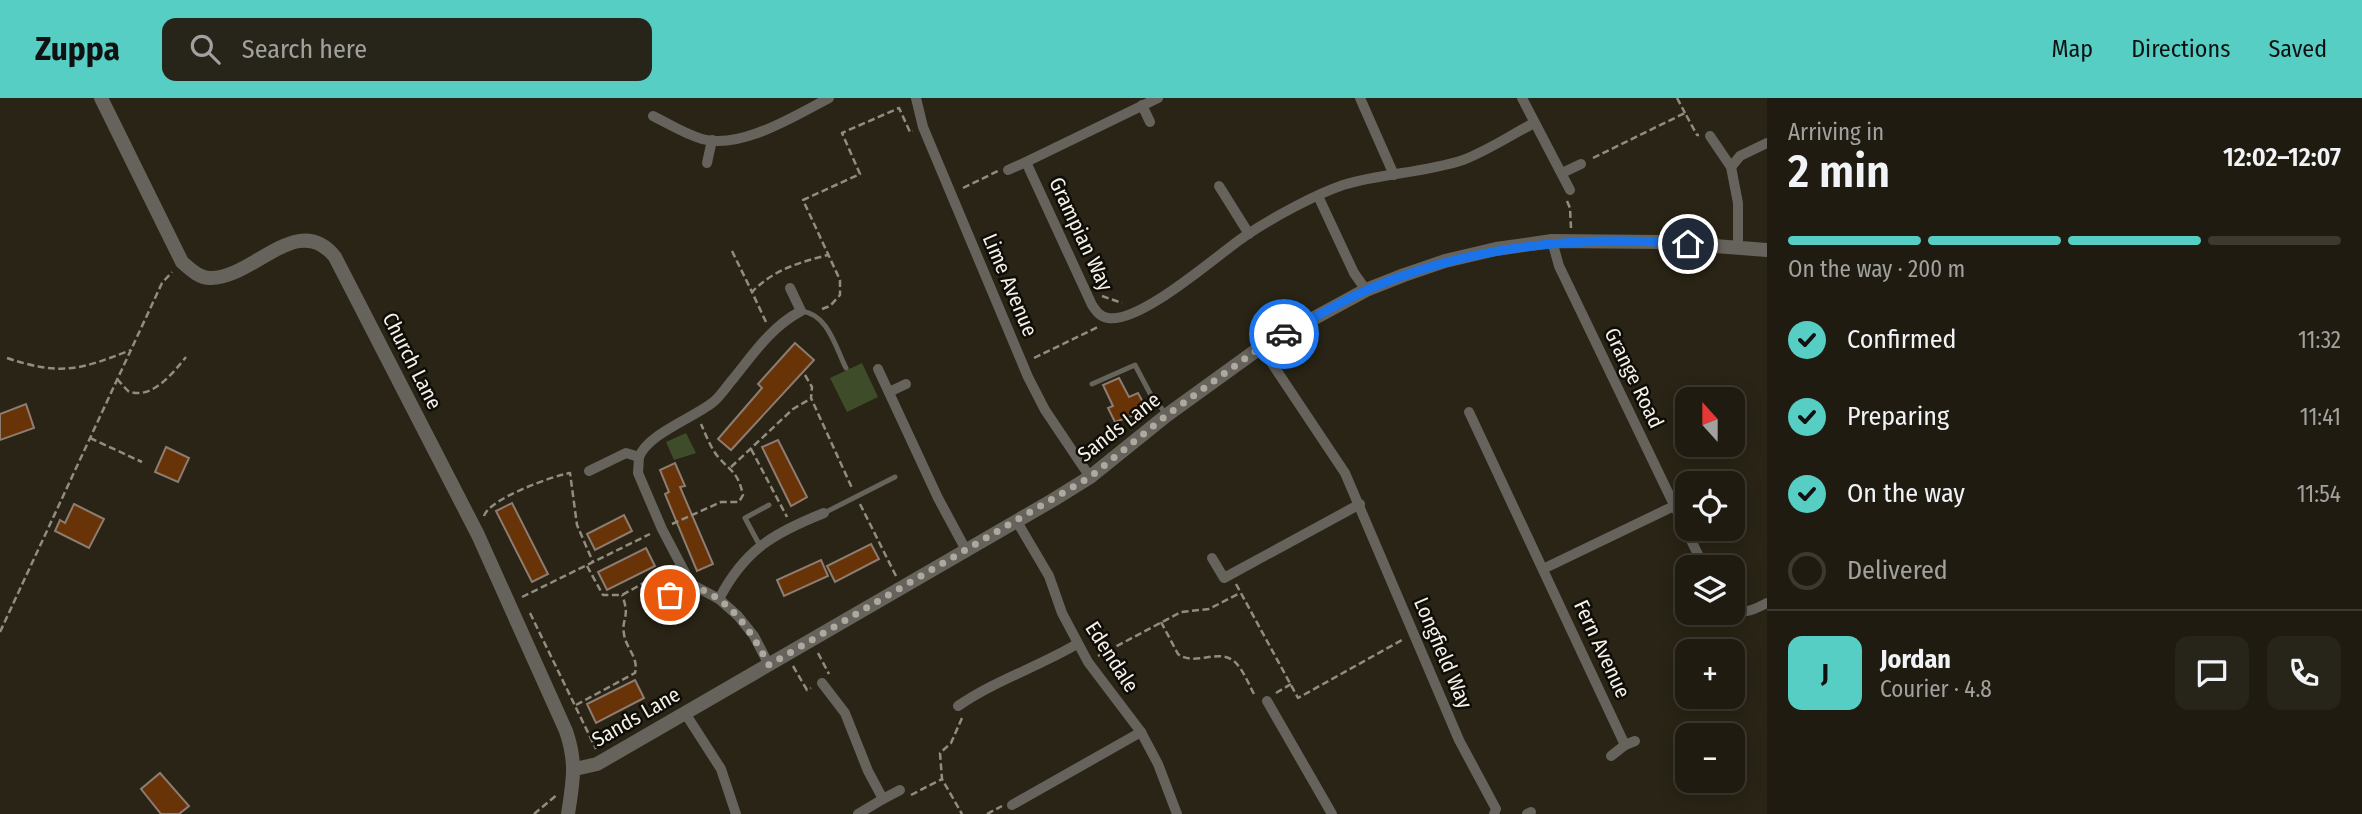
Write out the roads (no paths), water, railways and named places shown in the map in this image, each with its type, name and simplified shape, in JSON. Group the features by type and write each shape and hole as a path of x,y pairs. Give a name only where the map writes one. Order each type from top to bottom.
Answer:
{"street":[{"name":"Church Lane","path":"101,98 182,262 195,274 209,278 224,276 297,241 312,239 325,245 335,257 478,535 566,731 573,751 574,775 568,814"},
{"path":"653,116 702,139 712,140 746,136 782,122 829,98"},
{"name":"Lime Avenue","path":"916,98 923,127 1022,364 1045,410 1090,477"},
{"name":"Grampian Way","path":"1008,170 1157,98"},
{"path":"1360,98 1394,175"},
{"path":"1522,98 1570,190"},
{"path":"1142,106 1150,122"},
{"name":"Grampian Way","path":"1027,162 1085,290 1099,315 1109,318 1127,316 1182,285 1249,234 1318,196 1343,185 1436,168 1466,159 1534,123"},
{"path":"1710,136 1731,167 1738,203 1738,248"},
{"path":"707,163 712,140"},
{"path":"1731,167 1740,156 1767,143"},
{"path":"1562,173 1581,164"},
{"path":"1219,186 1249,234"},
{"path":"1318,196 1354,273 1366,290"},
{"name":"Sands Lane","path":"574,775 769,665 1090,477 1167,415 1261,347 1366,290 1445,261 1496,249 1552,242 1662,242 1767,250"},
{"name":"Grange Road","path":"1552,242 1565,278 1698,555"},
{"path":"769,665 754,636 738,616 719,599 691,584 662,529 638,473 643,447 652,438 715,401 772,329 801,311 790,288"},
{"name":"Longfield Way","path":"1261,347 1328,443 1360,505 1459,740 1496,808 1494,814"},
{"path":"878,369 937,498 966,550"},
{"path":"889,392 906,384"},
{"name":"Fern Avenue","path":"1469,412 1543,569 1630,743 1611,756"},
{"path":"589,471 626,453 639,457"},
{"path":"1212,558 1224,578 1360,505"},
{"path":"1543,569 1674,506"},
{"path":"719,599 733,573 761,546 792,526 824,513"},
{"name":"Edendale","path":"1016,520 1049,576 1077,644 1141,732 1158,764 1177,814"},
{"path":"1745,611 1767,603"},
{"path":"958,705 987,687 1046,662 1077,644"},
{"path":"822,683 845,713 883,799"},
{"path":"1267,701 1332,814"},
{"path":"685,713 720,769 736,814"},
{"path":"1012,805 1141,732"},
{"path":"858,814 900,790"}],"lane":[{"path":"801,311 814,313 825,323 846,368"},
{"path":"1092,384 1135,365 1152,397 1167,415"},
{"path":"824,513 895,477"},
{"path":"761,546 745,517 769,505"},
{"path":"648,606 691,584"}]}
